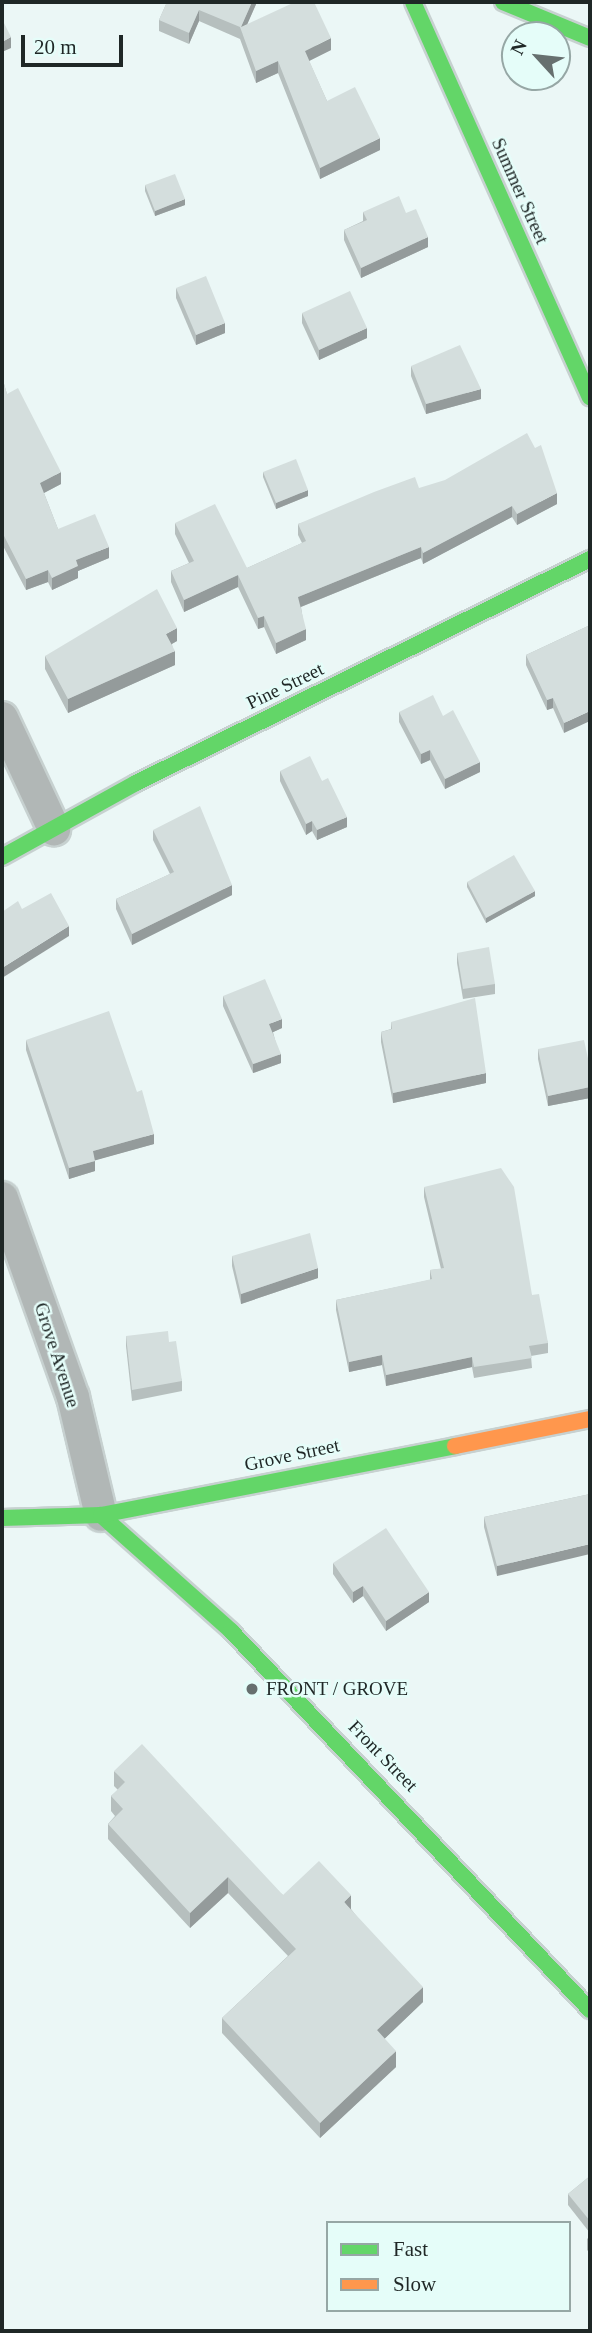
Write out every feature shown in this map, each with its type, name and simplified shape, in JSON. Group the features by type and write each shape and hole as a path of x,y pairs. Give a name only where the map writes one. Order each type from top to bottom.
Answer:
{"main road":[{"name":"Summer Street","path":"413,2 590,397"},
{"path":"503,2 590,38"},
{"name":"Pine Street","path":"2,857 590,559"},
{"name":"Grove Street","path":"2,1518 102,1515 590,1419"},
{"name":"Front Street","path":"102,1515 231,1631 590,2010"}],"street":[{"path":"2,718 54,829"},
{"name":"Grove Avenue","path":"2,1198 73,1397 102,1515"}],"building":[{"path":"167,2 252,2 241,27 295,2 314,2 331,38 305,51 327,101 355,87 380,138 320,168 278,61 256,71 240,27 199,10 189,33 159,20"},
{"path":"2,19 11,37 2,42"},
{"path":"175,174 185,199 155,211 145,185"},
{"path":"399,196 406,213 416,209 428,237 361,268 344,230 367,220 363,212"},
{"path":"206,276 225,323 196,335 176,288"},
{"path":"350,291 367,328 319,350 302,313"},
{"path":"460,345 481,389 426,404 411,366"},
{"path":"2,377 7,394 18,388 61,472 40,483 58,529 95,514 109,547 76,560 78,566 52,578 48,570 26,579 2,532"},
{"path":"527,433 535,448 541,445 557,493 517,514 512,506 423,553 421,547 298,597 306,629 276,643 264,616 258,618 238,575 184,600 171,571 194,561 175,523 215,504 247,568 306,541 298,524 415,477 419,488 445,480"},
{"path":"296,459 308,490 276,503 263,472"},
{"path":"157,589 177,628 166,634 175,651 68,699 45,656"},
{"path":"588,626 590,711 564,723 553,698 547,700 526,655"},
{"path":"433,695 443,716 453,710 480,762 445,779 430,750 421,754 399,712"},
{"path":"310,756 322,781 328,778 347,817 317,830 312,821 306,824 280,771"},
{"path":"200,806 232,885 132,934 116,899 174,872 153,830"},
{"path":"514,855 535,891 486,918 467,882"},
{"path":"51,893 69,926 2,968 2,912 18,901 22,909"},
{"path":"489,947 495,984 463,989 457,953"},
{"path":"265,979 282,1019 269,1024 281,1054 253,1064 223,996"},
{"path":"475,998 486,1073 393,1093 381,1032 392,1029 391,1022"},
{"path":"109,1011 137,1092 142,1090 154,1134 93,1151 95,1161 69,1168 26,1040"},
{"path":"584,1040 590,1068 590,1087 548,1096 538,1049"},
{"path":"501,1168 514,1187 532,1295 539,1294 548,1343 529,1346 532,1358 474,1367 472,1357 386,1375 382,1355 349,1362 336,1300 432,1279 430,1270 444,1268 424,1187"},
{"path":"310,1233 318,1268 241,1294 232,1256"},
{"path":"168,1331 169,1342 176,1341 182,1381 132,1390 126,1336"},
{"path":"590,1494 590,1544 497,1566 484,1517"},
{"path":"386,1528 429,1592 386,1621 363,1586 353,1592 333,1563"},
{"path":"142,1744 283,1895 319,1861 351,1895 344,1902 423,1987 377,2030 396,2051 320,2123 222,2018 296,1949 228,1877 190,1913 108,1824 123,1809 111,1796 125,1782 114,1771"},
{"path":"590,2176 590,2221 568,2194"}],"traffic: fast":[{"path":"413,2 590,397"},
{"path":"503,2 590,38"},
{"path":"2,857 136,783 590,559"},
{"path":"2,1518 101,1515 455,1446"},
{"path":"101,1515 231,1631 590,2010"}],"traffic: slow":[{"path":"455,1446 590,1419"}],"place":[{"name":"FRONT / GROVE","path":"252,1689"}]}
